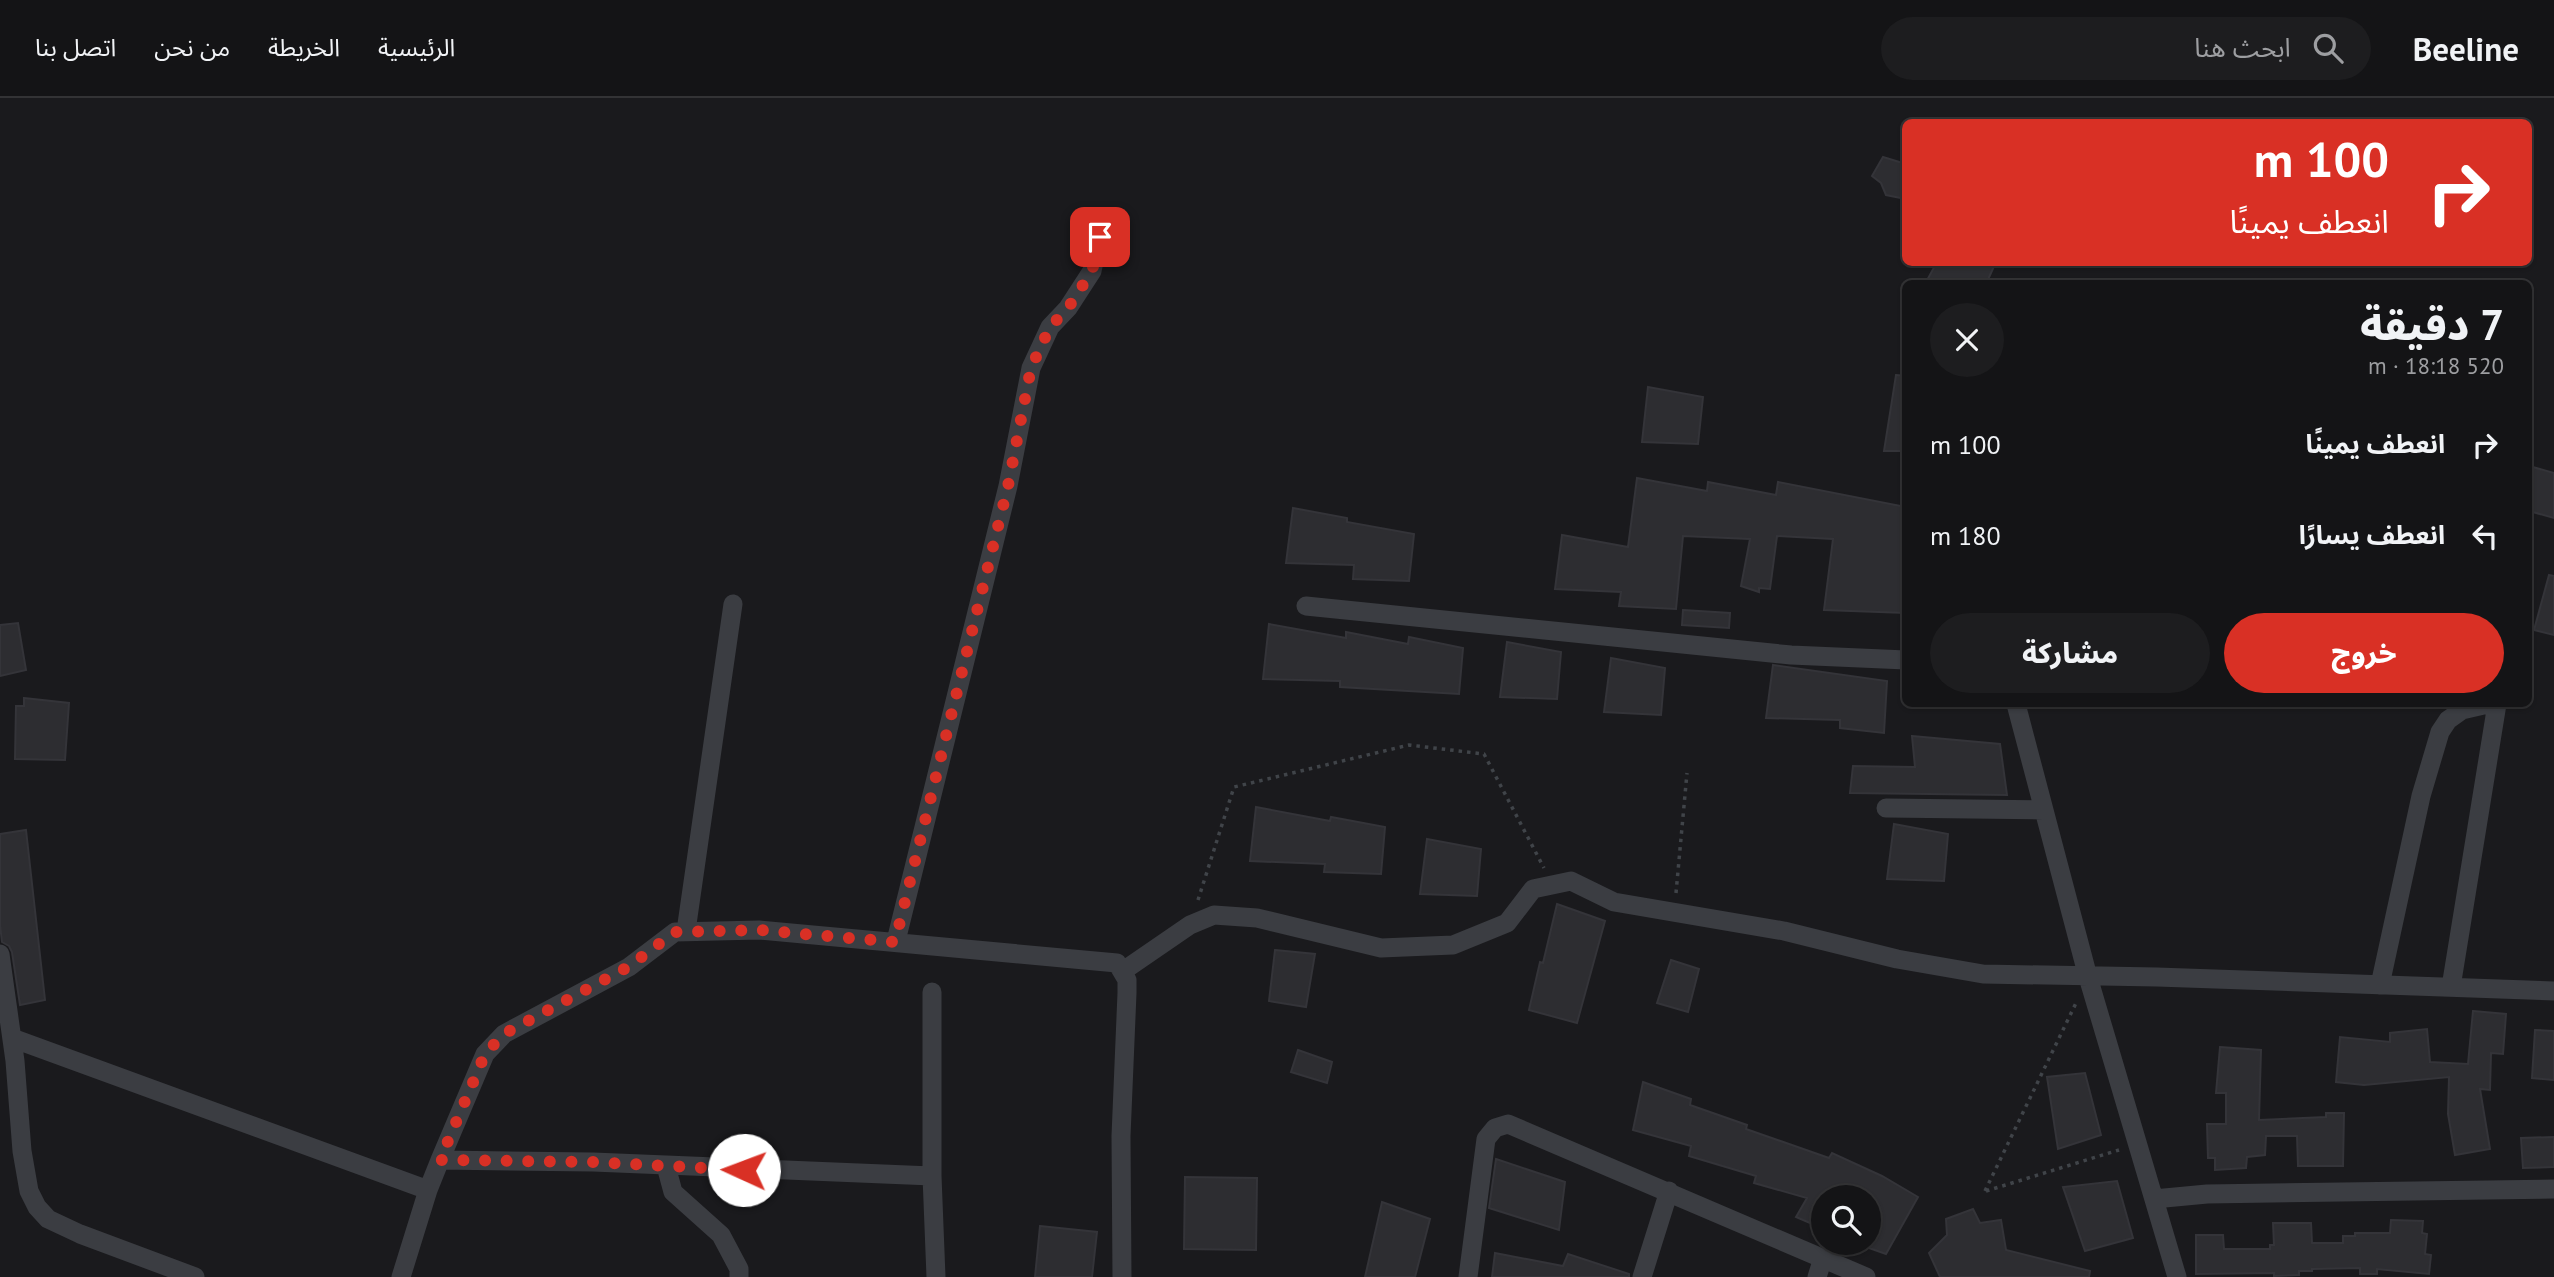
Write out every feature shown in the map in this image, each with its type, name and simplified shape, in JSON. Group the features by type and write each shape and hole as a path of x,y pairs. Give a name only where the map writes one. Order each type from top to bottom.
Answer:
{"street":[{"path":"895,942 1008,486 1031,368 1050,327 1068,308 1092,271 1103,220"},
{"path":"686,931 733,604"},
{"path":"1306,606 1777,653 1902,660"},
{"path":"2017,707 2088,977 2176,1277"},
{"path":"2380,985 2421,796 2440,732 2448,720 2462,710 2475,707"},
{"path":"2451,987 2497,707"},
{"path":"1886,808 2044,810"},
{"path":"1124,971 1190,925 1214,915 1256,918 1381,948 1453,945 1507,923 1533,888 1571,881 1614,902 1784,931 1897,959 1983,974 2554,991"},
{"path":"401,1277 440,1160 485,1054 504,1034 628,967 675,932 759,930 1117,963 1124,971 1127,993 1121,1136 1122,1277"},
{"path":"0,954 29,1191 37,1207 48,1219 80,1234 195,1277"},
{"path":"932,992 932,1176 936,1277"},
{"path":"12,1038 428,1190"},
{"path":"0,1114 20,1121"},
{"path":"1468,1277 1486,1139 1489,1133 1500,1125 1508,1124 1670,1191 1820,1268 1866,1277"},
{"path":"440,1160 593,1162 932,1176"},
{"path":"666,1166 673,1192 721,1236 739,1269 739,1277"},
{"path":"2154,1199 2207,1194 2554,1189"},
{"path":"1642,1277 1670,1191"}],"path":[{"path":"1190,925 1234,787 1409,745 1485,754 1553,885"},
{"path":"1674,913 1687,773"},
{"path":"2088,977 1985,1191 2137,1144"}],"building":[{"path":"1883,157 1902,163 1902,198 1886,195 1881,183 1872,176"},
{"path":"1935,266 1994,266 1988,280 1927,280"},
{"path":"1896,375 1902,376 1902,451 1884,451"},
{"path":"1648,387 1703,397 1698,444 1642,442"},
{"path":"2532,467 2554,473 2554,518 2532,512"},
{"path":"1637,478 1707,491 1708,482 1776,495 1778,482 1902,506 1902,613 1824,610 1833,539 1777,536 1770,589 1759,588 1759,592 1741,586 1750,539 1683,536 1676,609 1619,606 1621,592 1555,589 1562,535 1628,547"},
{"path":"1293,508 1347,518 1347,522 1414,534 1409,581 1353,579 1354,565 1286,563"},
{"path":"2549,575 2554,576 2554,635 2534,630"},
{"path":"1683,610 1730,613 1729,628 1682,625"},
{"path":"18,623 26,670 0,676 0,625"},
{"path":"1269,624 1346,638 1346,632 1408,644 1409,637 1463,648 1459,694 1340,687 1340,681 1263,679"},
{"path":"1507,642 1561,652 1557,699 1500,697"},
{"path":"1611,658 1665,668 1661,715 1604,712"},
{"path":"1773,665 1887,681 1884,733 1840,728 1840,720 1766,718"},
{"path":"24,698 69,703 65,760 15,759 16,706 24,706"},
{"path":"1912,736 2000,744 2007,795 1850,793 1853,766 1915,767"},
{"path":"1256,807 1330,821 1331,817 1385,827 1381,874 1324,872 1325,864 1250,861"},
{"path":"1894,824 1948,834 1944,881 1887,879"},
{"path":"26,830 45,1000 20,1005 12,952 9,946 2,942 0,925 0,834"},
{"path":"1427,839 1481,849 1477,896 1420,894"},
{"path":"1557,904 1605,921 1577,1023 1529,1010"},
{"path":"1275,950 1315,954 1306,1007 1269,1001"},
{"path":"1671,960 1699,969 1688,1012 1657,1003"},
{"path":"2473,1011 2506,1014 2503,1054 2491,1053 2490,1090 2480,1089 2490,1149 2455,1155 2448,1114 2449,1077 2364,1085 2336,1082 2340,1037 2390,1042 2390,1033 2427,1029 2430,1062 2468,1064"},
{"path":"2535,1030 2554,1031 2554,1080 2532,1078"},
{"path":"2220,1047 2261,1050 2259,1120 2326,1117 2326,1113 2344,1113 2343,1166 2298,1166 2297,1136 2266,1136 2265,1155 2247,1157 2246,1168 2215,1170 2215,1158 2208,1158 2207,1124 2226,1124 2226,1093 2216,1093"},
{"path":"1298,1050 1332,1062 1327,1083 1291,1072"},
{"path":"2085,1073 2101,1135 2058,1149 2047,1077"},
{"path":"1643,1082 1691,1099 1690,1105 1747,1125 1746,1129 1829,1158 1832,1153 1882,1176 1918,1197 1886,1254 1881,1252 1881,1185 1811,1185 1811,1223 1796,1217 1807,1198 1754,1183 1756,1176 1689,1156 1691,1146 1633,1130"},
{"path":"2554,1137 2554,1167 2523,1168 2521,1138"},
{"path":"1496,1159 1565,1182 1559,1230 1489,1208"},
{"path":"1185,1177 1257,1178 1256,1250 1184,1249"},
{"path":"2117,1181 2133,1238 2085,1251 2063,1187"},
{"path":"1382,1202 1430,1219 1415,1277 1365,1277"},
{"path":"1973,1209 1980,1223 2001,1220 2006,1250 2090,1271 2089,1277 1940,1277 1929,1253 1947,1235 1946,1219"},
{"path":"2391,1220 2423,1221 2422,1233 2427,1234 2425,1254 2431,1255 2429,1274 2377,1269 2377,1274 2360,1274 2360,1268 2312,1269 2299,1271 2299,1275 2274,1276 2274,1273 2196,1274 2196,1235 2223,1235 2224,1249 2270,1249 2270,1245 2274,1245 2273,1223 2311,1223 2312,1243 2343,1243 2343,1236 2355,1236 2355,1233 2390,1233"},
{"path":"1040,1226 1097,1232 1092,1277 1035,1277"},
{"path":"1495,1253 1563,1266 1568,1254 1629,1274 1629,1277 1492,1277"}],"route":[{"path":"744,1170 593,1162 440,1160 485,1054 504,1034 628,967 675,932 759,930 895,942 1008,486 1031,368 1050,327 1068,308 1092,271 1100,237"}]}
